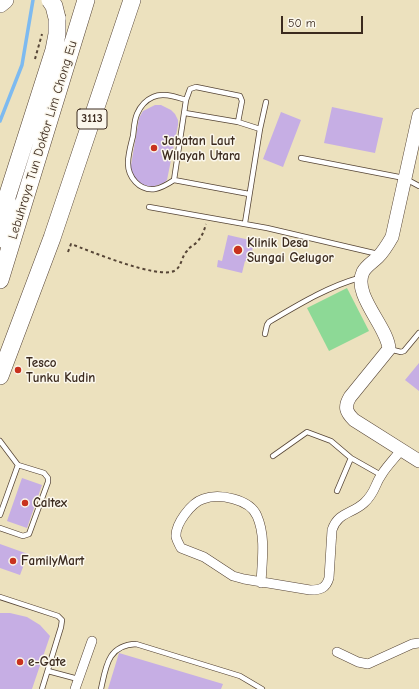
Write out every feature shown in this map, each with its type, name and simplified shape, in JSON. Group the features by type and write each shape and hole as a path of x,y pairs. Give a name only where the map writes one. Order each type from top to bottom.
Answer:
{"highway":[{"path":"0,4 5,0"},
{"path":"7,258 7,197 54,50 57,34 54,6 50,0"},
{"name":"Lebuhraya Tun Doktor Lim Chong Eu","path":"0,280 86,0"},
{"name":"3113","path":"0,376 52,238 132,0"}],"street":[{"path":"419,115 392,237 380,255 365,268 361,278 361,285 364,295 388,340 390,349 350,397 346,404 347,412 354,420 419,461"},
{"path":"261,583 262,535 257,515 252,508 246,503 237,499 215,497 204,498 190,508 180,523 177,531 178,543 181,548 204,557 234,576 261,583 318,590 323,588 329,578 332,530 334,523 338,518 362,505 370,497 375,490 381,475 401,450"},
{"path":"75,689 92,641"},
{"path":"337,652 358,662 368,664 412,644 419,643"}],"lane":[{"path":"174,180 186,100 190,89 196,87 240,96 242,101 238,122"},
{"path":"186,100 158,95 142,105 137,115 128,162 129,171 132,178 141,187 147,189 163,187 174,180 249,194"},
{"path":"245,223 260,129 266,102"},
{"path":"185,113 238,122 260,129"},
{"path":"301,158 404,178 419,186"},
{"path":"149,207 245,223 380,255"},
{"path":"265,334 269,322 293,308 342,283 361,278"},
{"path":"390,349 401,352 404,351 419,333"},
{"path":"274,456 307,432 331,441 351,458 381,475"},
{"path":"0,442 18,464 44,473 48,478 48,482 29,534 22,536 0,528"},
{"path":"337,491 351,458"},
{"path":"0,515 18,464"},
{"path":"0,597 61,618 62,620 61,628 42,689"},
{"path":"101,689 110,657 119,649 128,645 136,644 240,676 262,689"},
{"path":"48,671 78,679"}],"path":[{"path":"68,252 71,244 144,270 160,273 174,272 178,268 186,252 200,238 208,217"}],"green space":[{"path":"347,288 369,331 329,351 307,308"}],"building":[{"name":"Jabatan Laut Wilayah Utara","path":"155,105 161,105 171,110 178,120 178,125 167,180 164,183 152,187 139,184 130,171 139,118 143,111"},
{"path":"332,107 383,118 375,153 324,143"},
{"path":"281,112 301,120 283,167 263,159"},
{"name":"Klinik Desa Sungai Gelugor","path":"228,235 254,241 250,262 245,261 242,273 217,267 218,260 222,261"},
{"path":"419,363 419,391 405,380"},
{"name":"Caltex","path":"22,478 42,485 27,528 7,521"},
{"name":"FamilyMart","path":"0,544 28,554 20,575 0,568"},
{"name":"e-Gate","path":"0,613 10,613 27,617 40,625 50,636 32,689 0,689"},
{"path":"119,653 223,684 221,689 108,689"}],"waterway":[{"path":"0,121 22,65 33,0"}],"place":[{"name":"Jabatan Laut Wilayah Utara","path":"154,148"},
{"name":"Klinik Desa Sungai Gelugor","path":"238,250"},
{"name":"Tesco Tunku Kudin","path":"18,370"},
{"name":"Caltex","path":"25,503"},
{"name":"FamilyMart","path":"13,561"},
{"name":"e-Gate","path":"20,662"}]}
